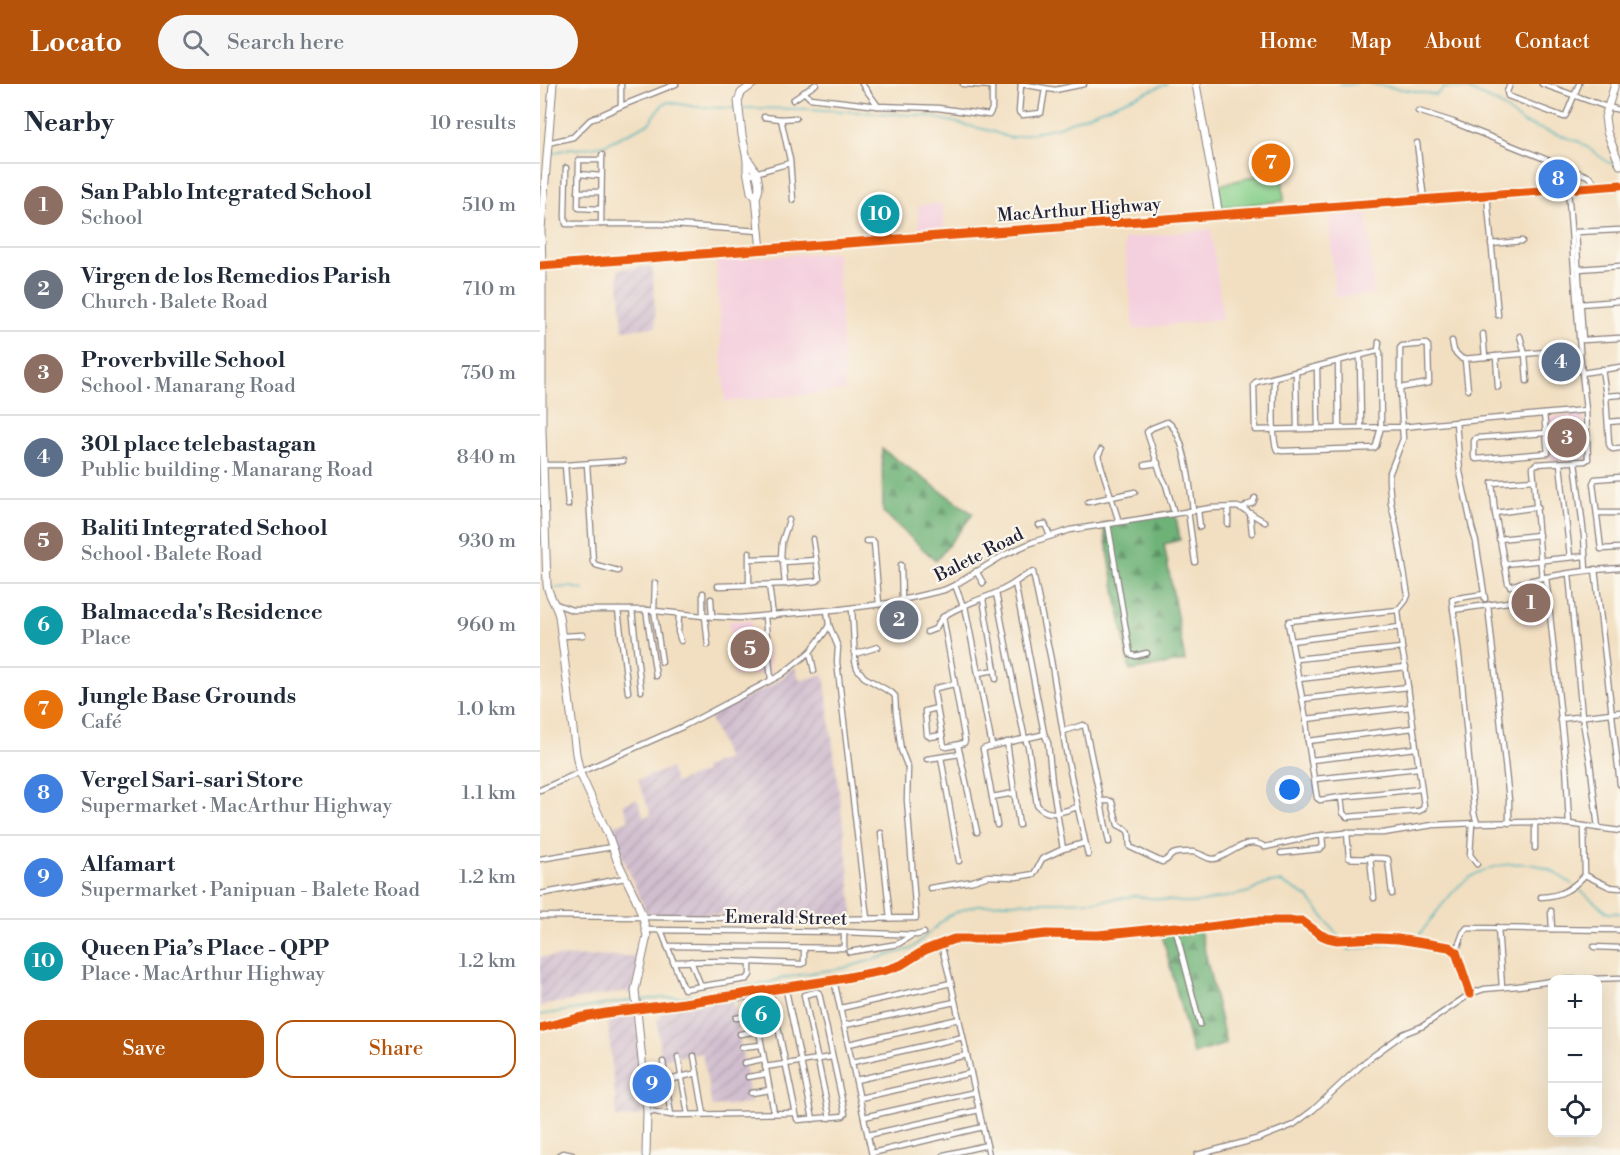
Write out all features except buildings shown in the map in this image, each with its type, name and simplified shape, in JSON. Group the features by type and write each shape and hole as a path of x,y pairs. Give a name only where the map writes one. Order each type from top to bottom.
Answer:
{"highway":[{"name":"MacArthur Highway","path":"541,266 1620,185"}],"main road":[{"path":"554,84 541,219 543,553 546,586 556,604 562,636 580,773 636,899 646,930 647,936 635,990 649,1113 646,1155"},
{"path":"753,84 741,93 738,101 747,170 752,174 751,192 756,197 761,250"},
{"path":"1615,84 1605,117 1607,132 1619,161"},
{"path":"1196,85 1219,215"}],"street":[{"path":"621,84 621,106"},
{"path":"548,146 573,137 590,120 676,84"},
{"path":"793,100 816,84"},
{"path":"862,84 878,106"},
{"path":"804,92 810,98 989,115 992,109 992,85 963,84"},
{"path":"1046,89 1041,114 1020,114 1018,104 1021,84 1055,90 1084,84"},
{"path":"1510,84 1508,96 1563,117 1566,116 1578,84"},
{"path":"1542,84 1620,110"},
{"path":"1418,111 1590,177 1598,186"},
{"path":"764,117 796,118"},
{"path":"781,119 790,163 793,200"},
{"path":"1417,143 1424,200"},
{"path":"601,208 579,208 580,159 601,158 602,192 601,224"},
{"path":"752,174 790,163"},
{"path":"566,168 565,223 568,224 660,224 759,231"},
{"path":"579,174 602,176"},
{"path":"1568,188 1586,410 1587,460 1560,464 1536,464 1533,467 1541,560 1566,765 1569,824"},
{"path":"579,192 602,192"},
{"path":"1486,195 1497,315"},
{"path":"1620,230 1576,232 1583,340 1620,338"},
{"path":"1491,244 1522,241"},
{"path":"1579,269 1620,266"},
{"path":"1580,304 1620,301"},
{"path":"1483,334 1485,357"},
{"path":"1520,336 1525,354 1527,381"},
{"path":"1452,341 1457,355 1465,360 1551,352 1558,360 1567,363 1581,363"},
{"path":"1377,351 1379,342"},
{"path":"1341,797 1343,813 1347,817 1419,811 1424,807 1398,610 1408,595 1396,525 1390,504 1389,475 1403,439 1400,388 1400,348 1426,344 1428,346 1429,384 1400,388"},
{"path":"1255,430 1255,379 1296,373 1377,351"},
{"path":"1274,378 1274,430 1277,450 1282,452 1374,448 1378,443 1381,427 1380,352 1377,351"},
{"path":"1360,356 1360,427"},
{"path":"1496,356 1498,387"},
{"path":"1465,360 1468,390"},
{"path":"1338,362 1339,428"},
{"path":"1582,373 1620,367"},
{"path":"1317,368 1318,429"},
{"path":"1602,369 1611,448 1620,448"},
{"path":"1296,373 1297,429"},
{"path":"1606,396 1620,395"},
{"path":"1246,429 1402,427 1586,410"},
{"path":"1544,414 1546,433 1548,453 1547,454 1476,459 1474,457 1476,438 1546,433"},
{"path":"1608,422 1620,421"},
{"path":"1456,422 1460,472 1476,542 1484,596 1452,599 1474,813 1470,855 1477,864"},
{"path":"1174,513 1147,432 1157,425 1169,423 1181,443 1189,475 1195,562"},
{"path":"1101,450 1098,456 1119,522"},
{"path":"544,465 623,462"},
{"path":"1575,462 1586,570"},
{"path":"1145,465 1158,463"},
{"path":"587,464 593,562 596,565 618,571"},
{"path":"1560,464 1570,557"},
{"path":"565,465 568,505"},
{"path":"1620,477 1595,479 1594,481 1601,549 1620,548"},
{"path":"1534,480 1492,483 1499,539 1510,586 1586,570 1620,568"},
{"path":"1088,502 1135,492"},
{"path":"1255,498 1253,503 1244,509 1266,522"},
{"path":"1495,513 1538,507"},
{"path":"1228,508 1228,524"},
{"name":"Balete Road","path":"556,604 572,610 654,610 711,617 746,618 852,608 939,591 955,585 1005,554 1070,530 1174,513 1228,508 1244,509"},
{"path":"1193,511 1200,527"},
{"path":"1250,513 1252,533"},
{"path":"1597,513 1620,513"},
{"path":"785,584 782,542 789,520"},
{"path":"1039,525 1045,524 1050,536"},
{"path":"1108,524 1130,654 1135,656 1147,653"},
{"path":"1499,539 1539,535"},
{"path":"718,586 770,585 818,580 813,539"},
{"path":"866,542 873,542 879,604"},
{"path":"749,585 750,552"},
{"path":"1504,564 1585,556"},
{"path":"750,559 816,560"},
{"path":"901,565 902,600"},
{"path":"1595,569 1620,784"},
{"path":"976,571 982,583"},
{"path":"927,632 935,629 944,617 996,593 1024,575 1033,572 1088,855"},
{"path":"1569,574 1582,716 1598,828"},
{"path":"655,583 654,610 662,662"},
{"path":"1014,583 1048,744 1063,849"},
{"path":"1454,610 1522,600 1520,583"},
{"path":"770,585 773,615"},
{"path":"955,585 964,606 992,746"},
{"path":"703,593 708,645"},
{"path":"996,593 1028,746 1037,806 1049,814 1078,807"},
{"path":"711,599 711,617"},
{"path":"983,599 996,679"},
{"path":"1488,606 1508,790 1509,823"},
{"path":"540,916 890,918 906,920 917,918 907,800 908,768 901,750 896,700 892,693 864,677 857,668 852,608"},
{"path":"618,610 628,692"},
{"path":"632,610 641,691"},
{"path":"646,610 656,676"},
{"path":"827,610 829,625 838,647 837,662 867,919"},
{"path":"1398,610 1289,621 1288,623 1296,659 1318,799 1421,789"},
{"path":"679,614 678,632 681,641"},
{"path":"765,616 771,680"},
{"path":"944,617 965,741 958,745 945,747 934,690 954,684"},
{"path":"540,790 682,727 771,680 810,652 829,625"},
{"path":"1291,641 1400,627"},
{"path":"562,636 583,636"},
{"path":"855,654 878,647"},
{"path":"1296,659 1402,648"},
{"path":"810,652 814,671"},
{"path":"1299,680 1406,668"},
{"path":"978,673 995,670"},
{"path":"1302,699 1408,687"},
{"path":"1306,719 1411,707"},
{"path":"937,708 924,713 927,735 930,737 942,735"},
{"path":"1560,719 1620,712"},
{"path":"1064,731 1085,726 1109,842"},
{"path":"1308,741 1413,728"},
{"path":"998,825 983,749 1044,733"},
{"path":"1007,742 1019,825"},
{"path":"958,745 977,832"},
{"path":"1311,760 1416,748"},
{"path":"927,759 960,754"},
{"path":"942,757 959,861"},
{"path":"1315,779 1418,768"},
{"path":"992,797 1014,793"},
{"path":"1101,801 1112,802 1118,825 1129,832 1130,847 1162,862 1178,853 1199,853 1215,859 1246,844 1259,843 1265,847 1347,832 1383,832 1433,825 1535,822 1620,831"},
{"path":"1535,822 1535,848"},
{"path":"1541,897 1551,897 1572,888 1585,875 1584,826"},
{"path":"1347,832 1349,858 1388,859 1392,894"},
{"path":"881,833 890,918"},
{"path":"1281,853 1322,848 1322,836"},
{"path":"930,888 973,881 988,876 1016,877 1034,874 1042,859 1063,849 1085,843"},
{"path":"540,859 612,847"},
{"path":"1370,857 1374,898"},
{"path":"1585,875 1610,887 1620,888"},
{"path":"540,894 625,878"},
{"path":"1551,911 1552,929"},
{"path":"540,1028 636,1005 684,1004 886,970 901,965 925,950 954,939 1003,939 1034,934 1107,934 1174,927 1194,929 1255,921 1302,921 1321,935 1337,940 1398,939 1449,947 1456,952 1470,994"},
{"path":"1174,927 1200,1024"},
{"path":"1498,927 1502,987"},
{"path":"1456,952 1467,928 1620,930"},
{"name":"Emerald Street","path":"646,930 912,935 924,933"},
{"path":"661,930 684,989 747,979 750,975 750,963"},
{"path":"667,946 844,948 844,932"},
{"path":"883,933 883,947"},
{"path":"849,952 883,947 903,941 912,935"},
{"path":"941,944 989,1155"},
{"path":"1594,947 1620,948"},
{"path":"673,962 802,964 804,963 804,948"},
{"path":"691,961 701,986"},
{"path":"1602,979 1620,978"},
{"path":"834,980 872,1154 983,1127"},
{"path":"1197,1155 1260,1138 1293,1125 1313,1110 1365,1061 1403,1034 1423,1026 1470,994 1484,989 1548,981"},
{"path":"841,1008 951,983"},
{"path":"740,998 769,996 772,998 798,1120 830,1118 845,1114 819,993 804,995 830,1118"},
{"path":"787,995 813,1119"},
{"path":"753,998 774,1113"},
{"path":"845,1026 955,1002"},
{"path":"736,1018 756,1015"},
{"path":"849,1044 959,1018"},
{"path":"740,1034 758,1031"},
{"path":"853,1062 963,1037"},
{"path":"742,1047 760,1045"},
{"path":"856,1080 967,1055"},
{"path":"694,1056 704,1114"},
{"path":"678,1057 688,1114"},
{"path":"765,1066 832,1057"},
{"path":"744,1063 763,1059"},
{"path":"663,1062 671,1115"},
{"path":"665,1081 697,1073"},
{"path":"860,1098 971,1073"},
{"path":"748,1077 766,1074"},
{"path":"751,1093 770,1090"},
{"path":"864,1117 975,1092"},
{"path":"868,1135 979,1110"},
{"path":"649,1113 671,1115 795,1113"},
{"path":"944,1155 987,1145"},
{"path":"559,1155 563,1153 572,1155"}],"shaded area":[{"path":"942,203 944,228 919,229 918,206"},
{"path":"1367,214 1374,294 1335,297 1329,216"},
{"path":"1211,229 1223,319 1134,329 1124,239"},
{"path":"837,252 845,391 725,402 716,260"},
{"path":"652,266 656,327 623,330 618,269"},
{"path":"1584,414 1586,460 1551,463 1548,417"},
{"path":"1537,582 1542,622 1524,625 1520,585"},
{"path":"751,620 753,644 767,643 770,673 734,676 729,621"},
{"path":"795,667 800,681 824,674 853,916 647,914 610,827 629,820 623,804 637,799 644,817 651,815 638,780 670,768 675,783 705,772 703,768 727,759 709,716 775,683"},
{"path":"639,956 632,994 628,994 627,991 540,1006 540,957"},
{"path":"733,1000 751,1103 712,1107 702,1053 661,1059 657,1019 662,1018 659,1009"},
{"path":"635,1010 645,1111 641,1116 617,1118 607,1014"}],"green space":[{"path":"1281,158 1284,201 1222,207 1216,186 1260,175 1258,159"},
{"path":"882,449 973,514 936,561 883,512"},
{"path":"1175,511 1180,540 1164,544 1185,661 1130,671 1103,524"},
{"path":"1200,930 1226,1044 1193,1054 1161,931"}],"waterway":[{"path":"743,108 809,109 927,116 991,131 1010,138 1058,127 1167,84"},
{"path":"1340,84 1356,84"},
{"path":"1372,84 1436,95 1444,88 1467,89 1499,104 1523,123 1580,142 1609,163 1616,163"},
{"path":"549,154 571,148 604,145 649,123 663,104 669,102 696,107 735,108"},
{"path":"552,588 571,587 584,590"},
{"path":"1415,940 1460,885 1480,872 1504,865 1529,864 1552,871 1572,884"},
{"path":"639,1000 680,997 844,968 911,949 948,916 964,909 977,905 1002,903 1098,901 1135,896 1189,903 1203,902 1249,892 1268,883 1281,882 1309,898 1349,950 1401,942"},
{"path":"1576,887 1608,913 1620,913"},
{"path":"540,1015 634,1000"}],"cycle path":[{"path":"540,266 1620,185"},
{"path":"540,1028 606,1013 834,980 886,970 901,965 925,950 954,939 1003,939 1046,934 1098,935 1175,927 1194,929 1255,921 1302,921 1321,935 1337,940 1398,939 1449,947 1456,952 1470,994"}],"place":[{"name":"Jungle Base Grounds","path":"1271,163"},
{"name":"Vergel Sari-sari Store","path":"1558,179"},
{"name":"Queen Pia’s Place - QPP","path":"880,214"},
{"name":"301 place telebastagan","path":"1561,362"},
{"name":"Proverbville School","path":"1567,438"},
{"name":"San Pablo Integrated School","path":"1531,603"},
{"name":"Virgen de los Remedios Parish","path":"899,620"},
{"name":"Baliti Integrated School","path":"750,649"},
{"name":"Balmaceda's Residence","path":"761,1015"},
{"name":"Alfamart","path":"652,1084"}]}
